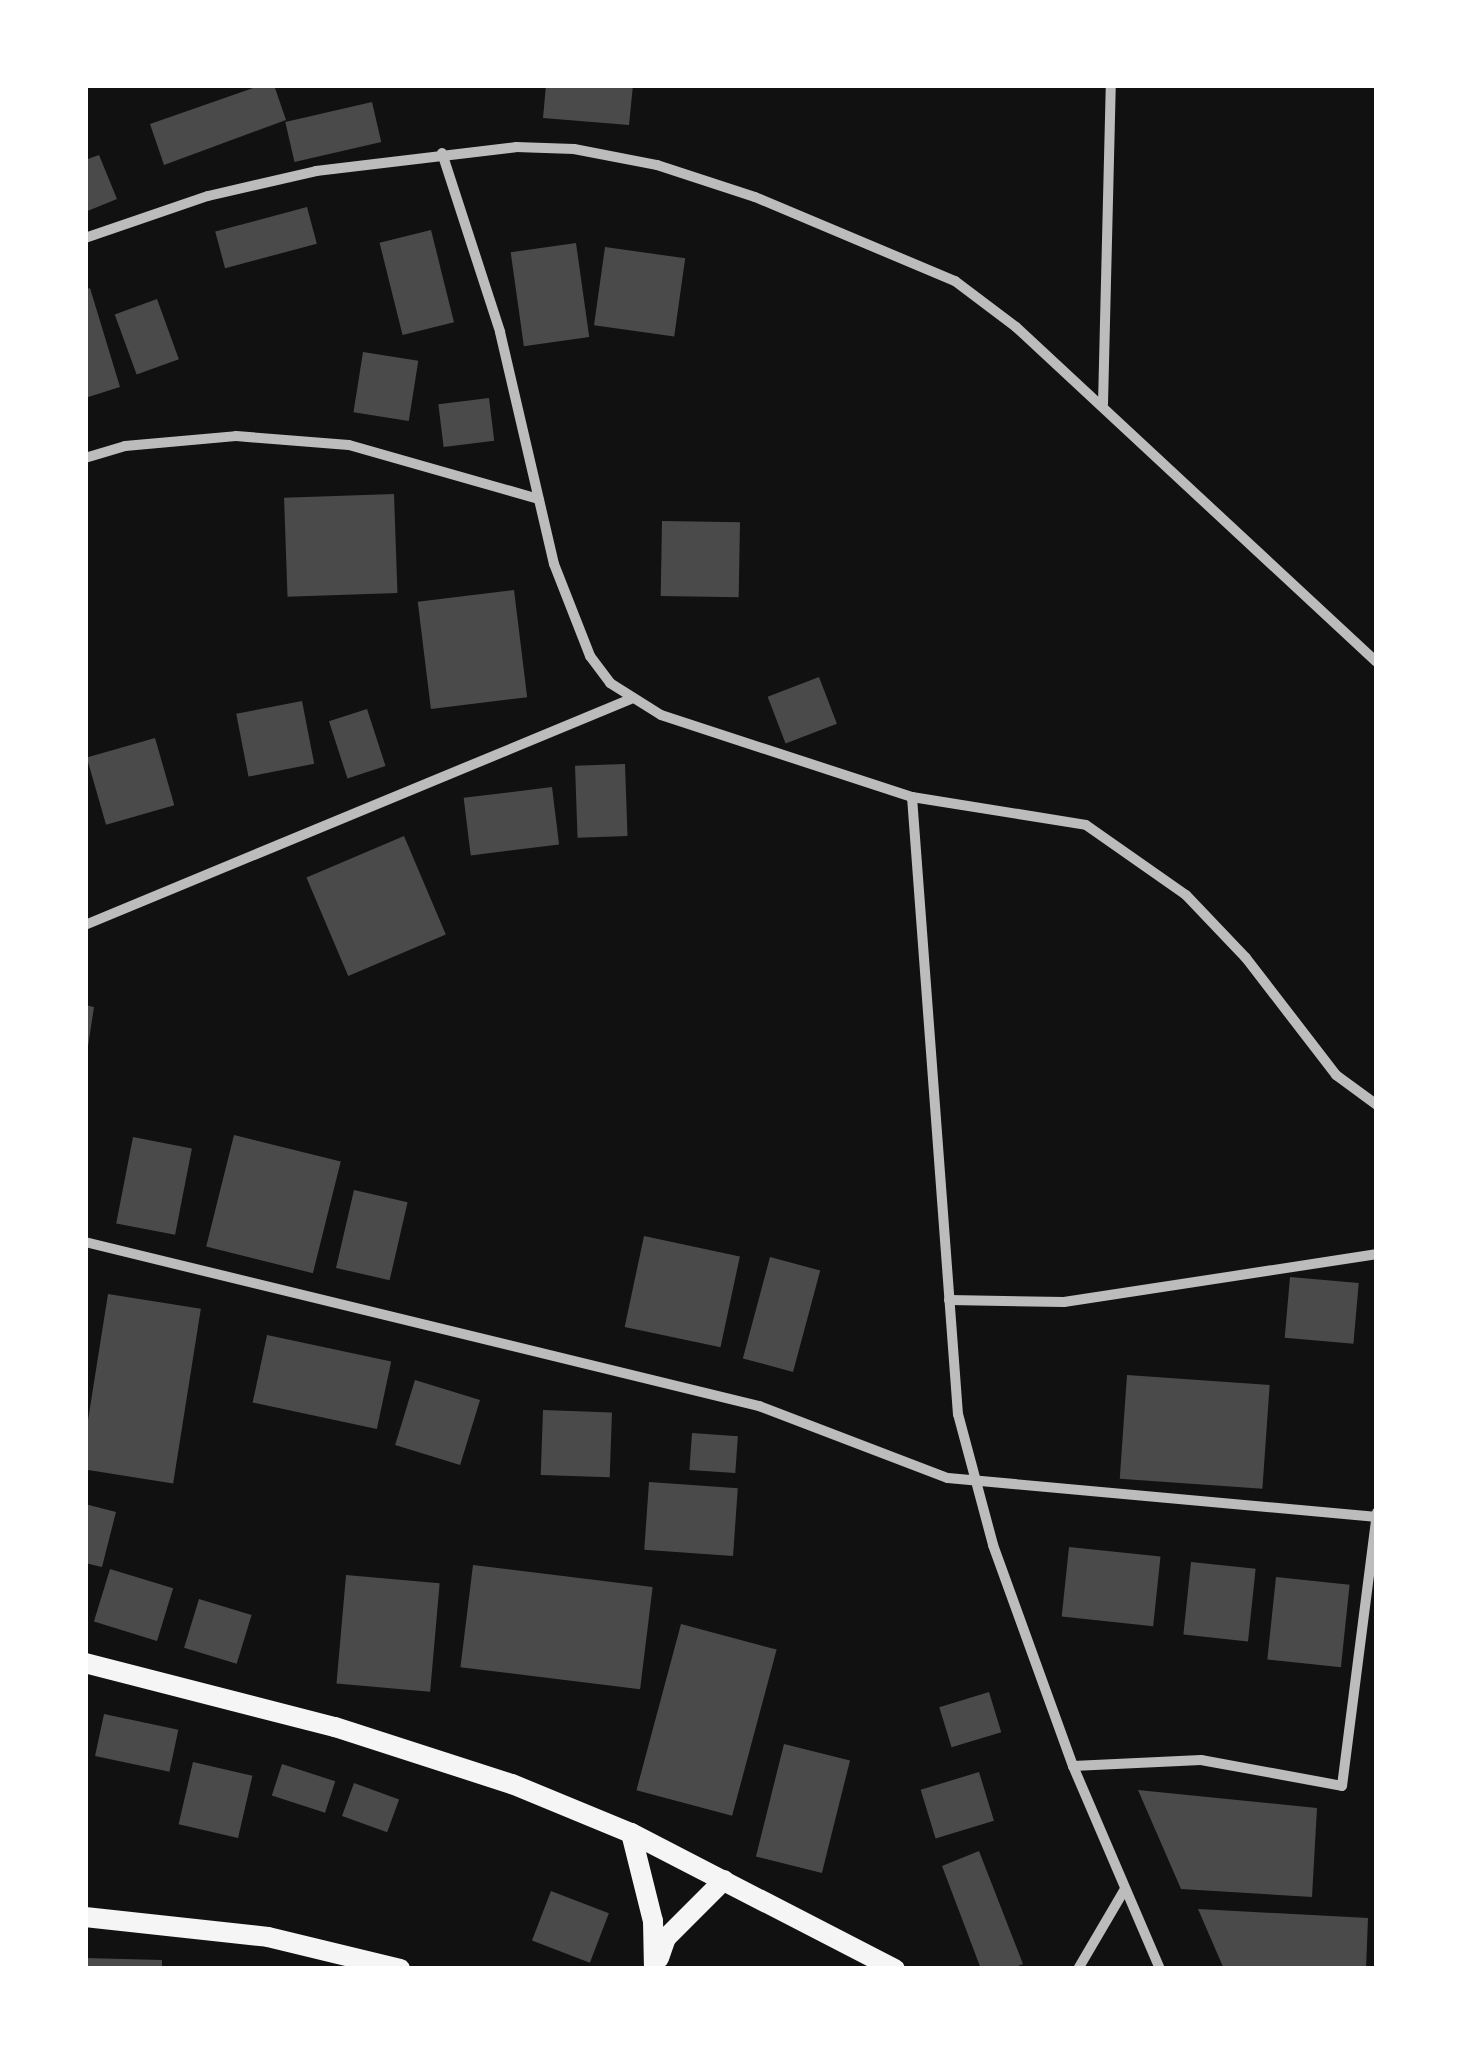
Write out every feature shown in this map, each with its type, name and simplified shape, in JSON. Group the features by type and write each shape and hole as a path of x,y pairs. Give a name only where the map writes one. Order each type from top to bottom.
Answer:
{"main road":[{"path":"85,1663 334,1727 512,1784 631,1833 895,1969"},
{"path":"631,1833 656,1967"},
{"path":"656,1967 666,1938 724,1880"},
{"path":"85,1917 268,1937 400,1969"}],"street":[{"path":"1104,404 1111,85"},
{"path":"85,238 280,180 442,153 574,149 657,166 755,196 955,281 1104,404 1377,662"},
{"path":"442,153 500,332 554,564 590,656 631,699 912,797 1086,825 1186,895 1246,958 1336,1075 1377,1105"},
{"path":"85,458 124,446 236,436 349,445 538,500"},
{"path":"85,925 631,699"},
{"path":"912,797 958,1414 974,1480 1073,1766 1160,1969"},
{"path":"85,1242 759,1406 948,1478 1377,1515 1342,1786 1201,1760 1073,1766"},
{"path":"949,1300 1064,1302 1377,1254"},
{"path":"1078,1969 1125,1889"}],"building":[{"path":"262,85 274,85 286,120 164,165 150,124"},
{"path":"546,85 633,85 629,125 543,118"},
{"path":"372,102 381,142 295,162 285,122"},
{"path":"99,155 117,199 85,212 85,160"},
{"path":"307,207 317,244 225,268 215,232"},
{"path":"431,230 454,322 403,335 380,243"},
{"path":"576,243 589,337 524,346 511,252"},
{"path":"605,247 685,258 674,337 594,325"},
{"path":"90,288 120,387 85,398 85,290"},
{"path":"157,299 179,359 137,375 115,314"},
{"path":"363,352 418,361 409,421 353,412"},
{"path":"489,398 494,441 444,447 438,404"},
{"path":"394,494 397,593 288,597 284,498"},
{"path":"662,521 740,522 739,597 661,596"},
{"path":"514,590 527,697 431,709 418,602"},
{"path":"819,677 837,724 786,743 768,697"},
{"path":"302,701 314,764 248,777 236,714"},
{"path":"367,709 386,766 347,778 329,721"},
{"path":"155,738 174,805 106,825 87,758"},
{"path":"625,764 628,836 578,838 575,766"},
{"path":"552,787 559,845 471,855 464,798"},
{"path":"404,836 446,934 348,976 306,877"},
{"path":"85,1005 94,1007 87,1053 85,1053"},
{"path":"234,1135 341,1162 313,1273 206,1247"},
{"path":"133,1137 192,1148 175,1235 116,1223"},
{"path":"354,1190 408,1202 390,1280 336,1268"},
{"path":"644,1236 740,1256 721,1347 625,1327"},
{"path":"770,1257 820,1270 793,1372 743,1358"},
{"path":"1290,1277 1359,1283 1353,1344 1285,1338"},
{"path":"108,1294 201,1309 173,1484 85,1470 85,1439"},
{"path":"267,1335 391,1361 377,1429 253,1402"},
{"path":"1127,1375 1270,1385 1262,1489 1120,1479"},
{"path":"415,1380 480,1400 460,1465 395,1445"},
{"path":"543,1410 612,1412 610,1477 541,1475"},
{"path":"692,1433 738,1436 735,1473 689,1470"},
{"path":"649,1482 738,1488 733,1556 644,1550"},
{"path":"85,1504 116,1512 102,1567 85,1563"},
{"path":"1069,1547 1160,1557 1153,1626 1062,1617"},
{"path":"1191,1562 1256,1569 1248,1641 1183,1635"},
{"path":"473,1565 653,1587 640,1689 460,1667"},
{"path":"110,1569 173,1588 157,1641 94,1622"},
{"path":"346,1575 440,1583 430,1692 337,1684"},
{"path":"1276,1577 1350,1585 1341,1667 1267,1660"},
{"path":"199,1599 252,1615 237,1664 184,1648"},
{"path":"681,1624 777,1650 732,1816 636,1790"},
{"path":"989,1692 1001,1732 952,1747 939,1707"},
{"path":"104,1714 178,1730 169,1772 95,1756"},
{"path":"784,1744 850,1760 822,1873 756,1857"},
{"path":"193,1762 252,1776 238,1838 179,1824"},
{"path":"282,1764 335,1781 325,1813 272,1795"},
{"path":"979,1772 994,1821 936,1839 921,1790"},
{"path":"354,1783 399,1799 387,1832 342,1816"},
{"path":"1138,1790 1317,1808 1312,1897 1181,1889"},
{"path":"979,1851 1023,1964 1010,1969 981,1969 942,1866"},
{"path":"551,1891 609,1913 590,1963 532,1940"},
{"path":"1198,1909 1368,1918 1366,1969 1224,1969"},
{"path":"86,1958 162,1960 162,1969 86,1969"}]}
